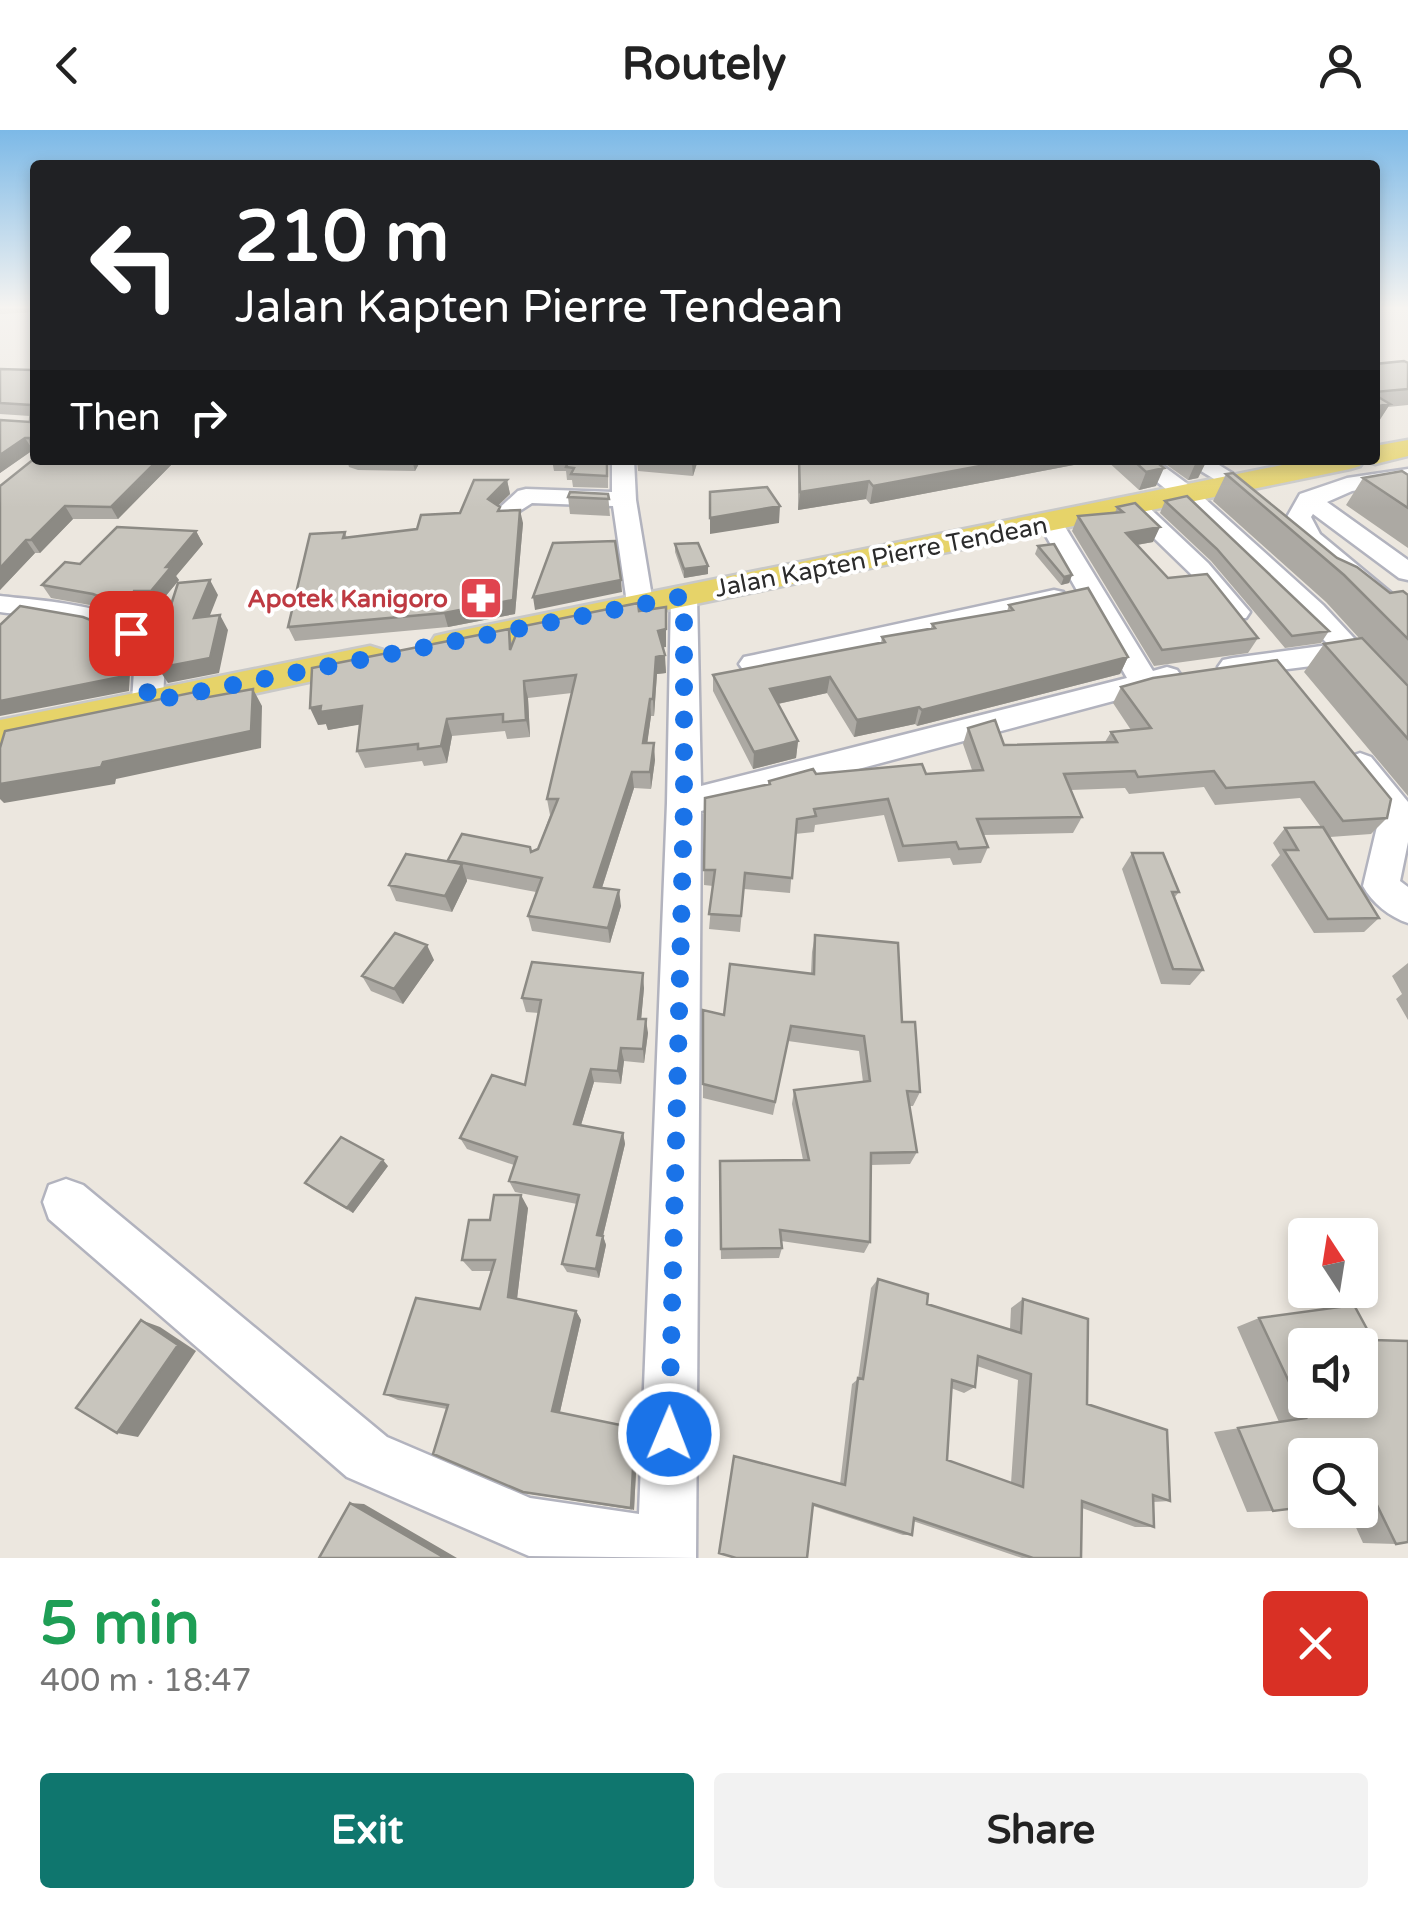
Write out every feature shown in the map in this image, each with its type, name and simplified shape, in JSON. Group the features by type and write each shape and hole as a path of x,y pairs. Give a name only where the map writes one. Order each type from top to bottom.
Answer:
{"main road":[{"path":"1380,454 1408,448"},
{"name":"Jalan Kapten Pierre Tendean","path":"0,734 1132,505 1190,476 1237,483 1325,465"}],"street":[{"path":"623,465 624,500 640,603"},
{"path":"1156,465 1190,476 1408,715"},
{"path":"1408,476 1335,488 1308,500 1298,516 1309,538 1408,620"},
{"path":"507,512 526,496 624,500"},
{"path":"1308,500 1408,572"},
{"path":"1132,505 1200,568 1300,691"},
{"path":"1050,522 1144,680"},
{"path":"754,664 1089,590"},
{"path":"66,1202 366,1457 529,1527 666,1552 684,803 684,596"},
{"path":"0,604 107,621 131,633 149,654 147,702"},
{"path":"684,803 1144,680 1348,652"},
{"path":"1337,736 1402,814 1381,886 1408,908"}],"building":[{"path":"0,375 30,375 30,405 0,403"},
{"path":"1380,375 1408,375 1408,389 1380,392"},
{"path":"0,420 30,422 30,438 0,455"},
{"path":"30,462 153,465 111,507 65,506 0,568 0,486"},
{"path":"607,465 607,476 571,474 574,468 566,467"},
{"path":"799,465 985,465 873,486 869,481 800,492"},
{"path":"1138,465 1164,468 1146,472"},
{"path":"1402,471 1408,475 1408,508 1363,478"},
{"path":"1233,473 1337,558 1357,567 1390,593 1403,591 1408,595 1408,639 1344,575 1226,474"},
{"path":"474,480 507,480 488,499 500,507 498,511 520,510 513,600 444,613 288,627 310,534 345,532 343,538 417,529 421,515 460,513"},
{"path":"767,487 780,506 710,518 710,492"},
{"path":"570,492 608,494 609,499 568,497"},
{"path":"1187,496 1329,631 1292,636 1217,549 1165,501"},
{"path":"1135,503 1160,527 1126,533 1168,578 1207,574 1258,638 1162,650 1078,516 1123,512 1117,507"},
{"path":"117,527 196,531 151,591 134,591 127,608 93,594 42,585 65,562 80,564"},
{"path":"615,541 621,580 533,597 553,543"},
{"path":"698,543 708,566 684,569 675,544"},
{"path":"1054,544 1072,575 1064,577 1038,546"},
{"path":"210,580 194,618 220,615 210,658 158,668 152,631 163,630 178,583"},
{"path":"1088,588 1128,657 922,710 919,707 857,720 830,677 770,689 798,741 754,752 713,675 885,642 882,637 1013,610 1009,605"},
{"path":"638,603 639,611 666,607 666,629 658,631 665,655 656,657 653,699 643,743 654,743 650,772 632,772 594,887 619,890 608,928 528,916 542,878 448,860 462,834 530,847 531,852 538,849 558,799 547,799 576,675 524,681 526,720 503,722 503,714 447,719 441,746 418,749 418,744 357,751 362,706 320,712 321,706 310,708 312,668 509,629 510,650 519,627"},
{"path":"20,606 101,624 123,643 120,677 0,701 0,625"},
{"path":"1362,638 1408,686 1408,739 1324,644"},
{"path":"1277,660 1391,799 1387,818 1343,821 1314,782 1226,788 1214,771 1138,777 1135,771 1064,774 1082,817 977,819 988,847 959,849 956,842 903,846 888,799 814,809 816,816 797,819 792,878 745,873 741,916 709,914 715,870 704,870 705,798 770,784 769,781 813,769 816,774 922,764 926,774 983,770 968,728 995,720 1004,745 1117,742 1111,732 1151,728 1121,687 1153,678"},
{"path":"253,689 251,731 103,762 101,767 0,784 0,748 5,731 200,691 198,699"},
{"path":"1323,827 1379,918 1328,919 1284,850 1298,850 1285,828"},
{"path":"1132,853 1163,853 1179,892 1172,892 1203,970 1173,969"},
{"path":"406,854 462,864 445,896 389,885"},
{"path":"395,933 427,945 394,989 362,976"},
{"path":"815,935 898,943 902,1022 915,1022 920,1092 907,1091 917,1152 871,1153 870,1242 780,1230 782,1248 721,1249 720,1161 809,1160 794,1090 870,1081 864,1036 791,1026 775,1102 703,1084 703,1010 724,1015 730,964 814,974"},
{"path":"532,962 643,973 638,1019 646,1019 643,1049 621,1048 618,1071 591,1069 574,1124 623,1133 597,1235 603,1236 596,1269 562,1264 579,1195 509,1181 517,1157 460,1138 492,1075 525,1085 541,1000 522,998"},
{"path":"341,1137 383,1160 347,1208 305,1183"},
{"path":"494,1195 521,1195 508,1297 576,1311 552,1411 635,1428 631,1508 523,1492 433,1454 448,1405 384,1394 416,1298 480,1309 495,1260 462,1260 469,1220 490,1220"},
{"path":"878,1279 928,1294 927,1304 1021,1333 1023,1299 1088,1319 1087,1404 1167,1430 1170,1501 1153,1495 1154,1527 1082,1501 1081,1558 1033,1558 914,1518 912,1535 813,1504 807,1558 736,1558 719,1553 734,1456 845,1485 858,1378 863,1379","holes":["978,1356 1031,1374 1023,1487 947,1460 952,1380 975,1387"]},
{"path":"1356,1308 1366,1328 1288,1328 1288,1380 1259,1318"},
{"path":"141,1320 178,1345 117,1433 76,1408"},
{"path":"1378,1340 1408,1341 1408,1542 1396,1544 1378,1507 1378,1438 1288,1438 1288,1509 1273,1511 1238,1428 1306,1418 1378,1418"},
{"path":"350,1503 445,1558 319,1558"}],"place":[{"name":"Apotek Kanigoro","path":"481,598"}],"route":[{"path":"131,633 149,654 147,702 684,596 684,803 669,1434"}]}
